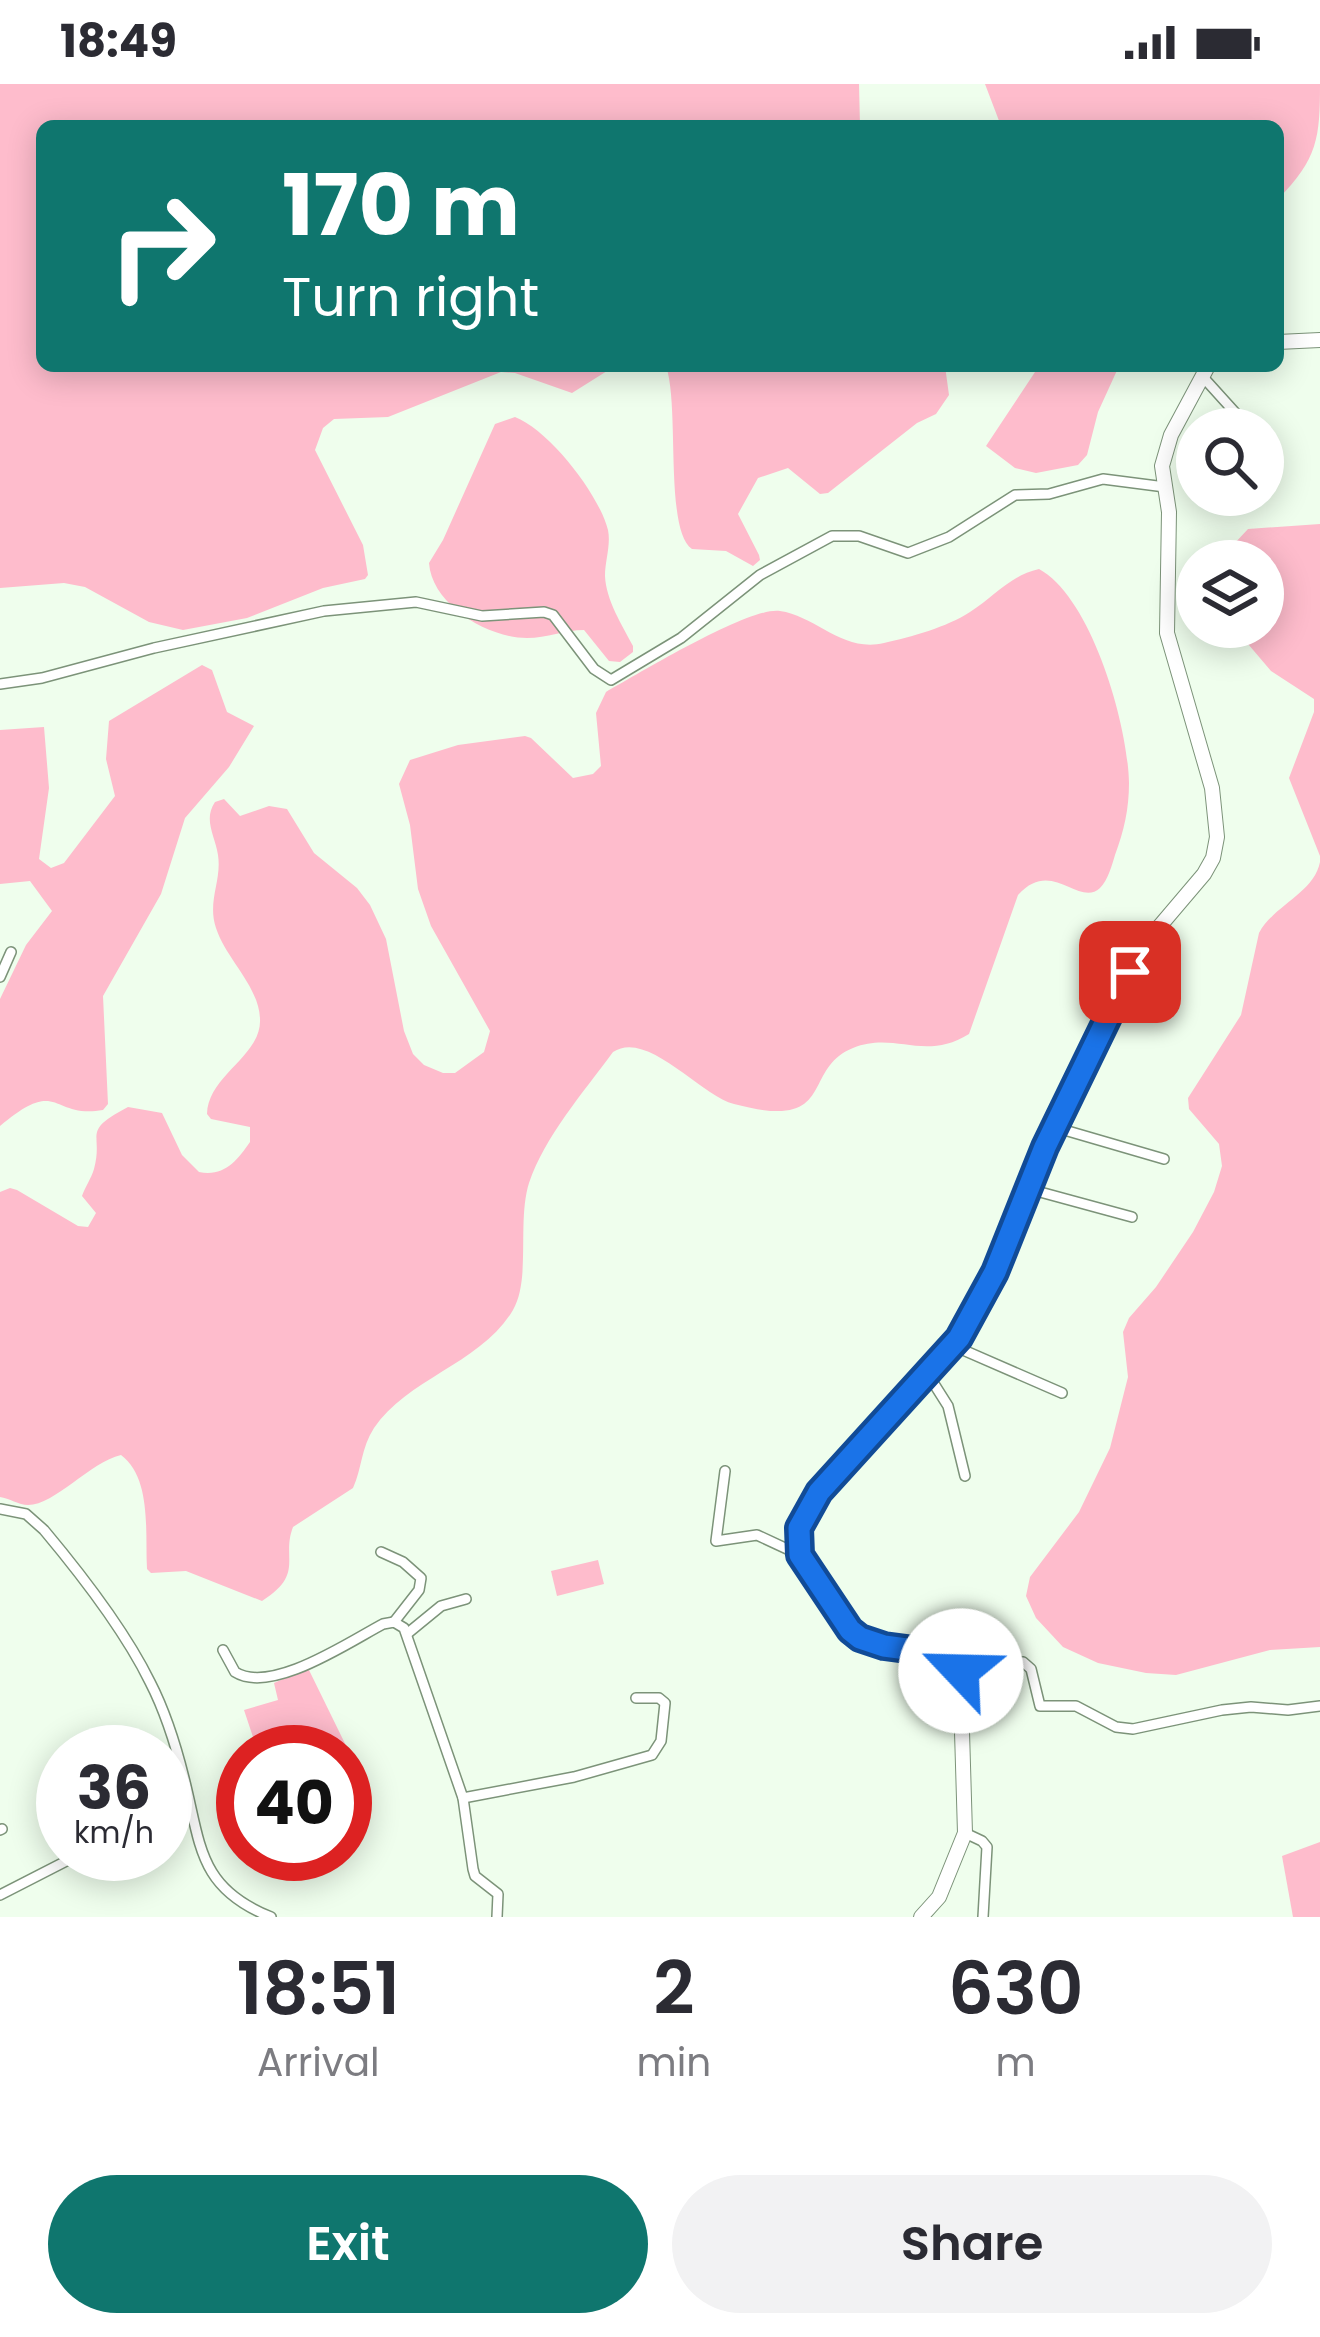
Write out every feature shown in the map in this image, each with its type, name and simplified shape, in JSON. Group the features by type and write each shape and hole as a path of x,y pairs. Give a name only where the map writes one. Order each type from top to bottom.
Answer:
{"street":[{"path":"1284,342 1320,340"},
{"path":"800,1555 799,1528 819,1492 954,1346 995,1272 1054,1127 1142,947 1204,874 1216,848 1212,788 1167,633 1169,512 1163,452 1206,372 1234,408"},
{"path":"0,684 324,611 406,602 482,616 553,615 593,669 611,680 681,638 760,575 832,536 859,536 908,553 949,537 1016,496 1049,494 1103,479 1165,487"},
{"path":"0,977 11,952"},
{"path":"1054,1127 1164,1159"},
{"path":"1029,1189 1132,1217"},
{"path":"954,1346 1062,1393"},
{"path":"929,1376 948,1406 965,1476"},
{"path":"725,1471 716,1541 757,1535 800,1555 860,1638 956,1658 1023,1662 1031,1669 1040,1706 1076,1706 1116,1727 1149,1726 1237,1708 1320,1706"},
{"path":"0,1509 26,1514 44,1530 133,1652 157,1696 183,1774 202,1858 227,1894 271,1917"},
{"path":"223,1650 235,1672 259,1680 293,1670 394,1622 419,1590 422,1578 381,1552"},
{"path":"408,1633 441,1606 466,1600"},
{"path":"394,1622 408,1633 463,1798 475,1876 498,1894 497,1917"},
{"path":"921,1917 939,1897 964,1833 961,1671 956,1658"},
{"path":"463,1798 574,1777 652,1755 661,1742 665,1703 659,1698 636,1698"},
{"path":"964,1833 987,1847 983,1917"},
{"path":"0,1895 36,1877"}],"shaded area":[{"path":"0,84 859,84 860,120 36,120 36,372 501,372 388,417 334,419 323,428 315,450 363,545 365,579 323,588 247,618 183,630 149,622 85,587 64,583 0,588"},
{"path":"985,84 1320,84 1314,146 1284,192 1284,120 999,120"},
{"path":"501,372 605,372 572,393"},
{"path":"667,372 946,372 949,395 936,414 917,423 828,493 820,494 788,468 758,478 738,514 759,555 753,566 726,551 692,549 683,537 675,493"},
{"path":"1035,372 1116,372 1098,412 1087,455 1078,465 1036,473 1015,468 986,446"},
{"path":"515,417 557,449 603,515 609,536 606,585 633,646 633,652 620,662 609,661 584,630 527,638 480,625 451,605 432,578 429,563 495,424"},
{"path":"1320,524 1320,856 1289,778 1314,712 1314,699 1271,671 1251,648 1284,648 1284,540 1238,540 1248,529"},
{"path":"1039,569 1075,607 1104,665 1127,758 1127,811 1111,868 1100,888 1083,892 1042,881 1018,895 969,1034 938,1046 883,1043 853,1048 837,1058 804,1104 789,1110 734,1104 641,1049 613,1052 555,1132 529,1183 521,1282 513,1310 483,1344 388,1411 370,1436 353,1488 293,1527 288,1574 262,1601 186,1571 151,1573 147,1569 142,1492 138,1477 121,1455 38,1503 25,1505 0,1497 0,1192 17,1190 78,1226 88,1227 96,1213 82,1196 94,1169 99,1128 128,1107 162,1113 182,1155 199,1172 223,1170 250,1142 250,1127 211,1119 207,1114 216,1088 253,1044 260,1019 254,995 214,918 219,864 210,821 215,802 224,799 240,816 269,806 287,809 314,853 357,888 386,939 413,1054 424,1065 455,1073 484,1052 490,1031 431,926 418,889 399,784 410,760 458,745 525,736 573,778 593,774 601,766 596,713 606,692 720,630 780,611 856,643 884,643 951,622 1011,581"},
{"path":"202,665 212,670 227,712 254,726 229,767 185,818 161,894 103,996 108,1104 103,1110 86,1111 54,1102 34,1103 0,1126 0,999 26,945 52,911 30,881 0,884 0,730 44,727 49,788 39,859 51,868 64,863 115,796 106,759 109,721"},
{"path":"1320,862 1320,1647 1270,1650 1176,1675 1098,1663 1063,1647 1036,1618 1026,1596 1030,1577 1079,1512 1110,1448 1128,1377 1123,1332 1129,1318 1156,1287 1214,1192 1222,1166 1219,1144 1189,1109 1188,1098 1241,1015 1259,933 1310,882"},
{"path":"598,1560 604,1584 557,1596 551,1571"},
{"path":"308,1668 336,1725 249,1725 244,1710 278,1700 274,1683"},
{"path":"1320,1842 1320,1917 1293,1917 1282,1856"}],"route":[{"path":"961,1671 952,1655 870,1643 850,1630 800,1555 799,1528 819,1492 959,1338 995,1272 1045,1147 1130,972"}]}
